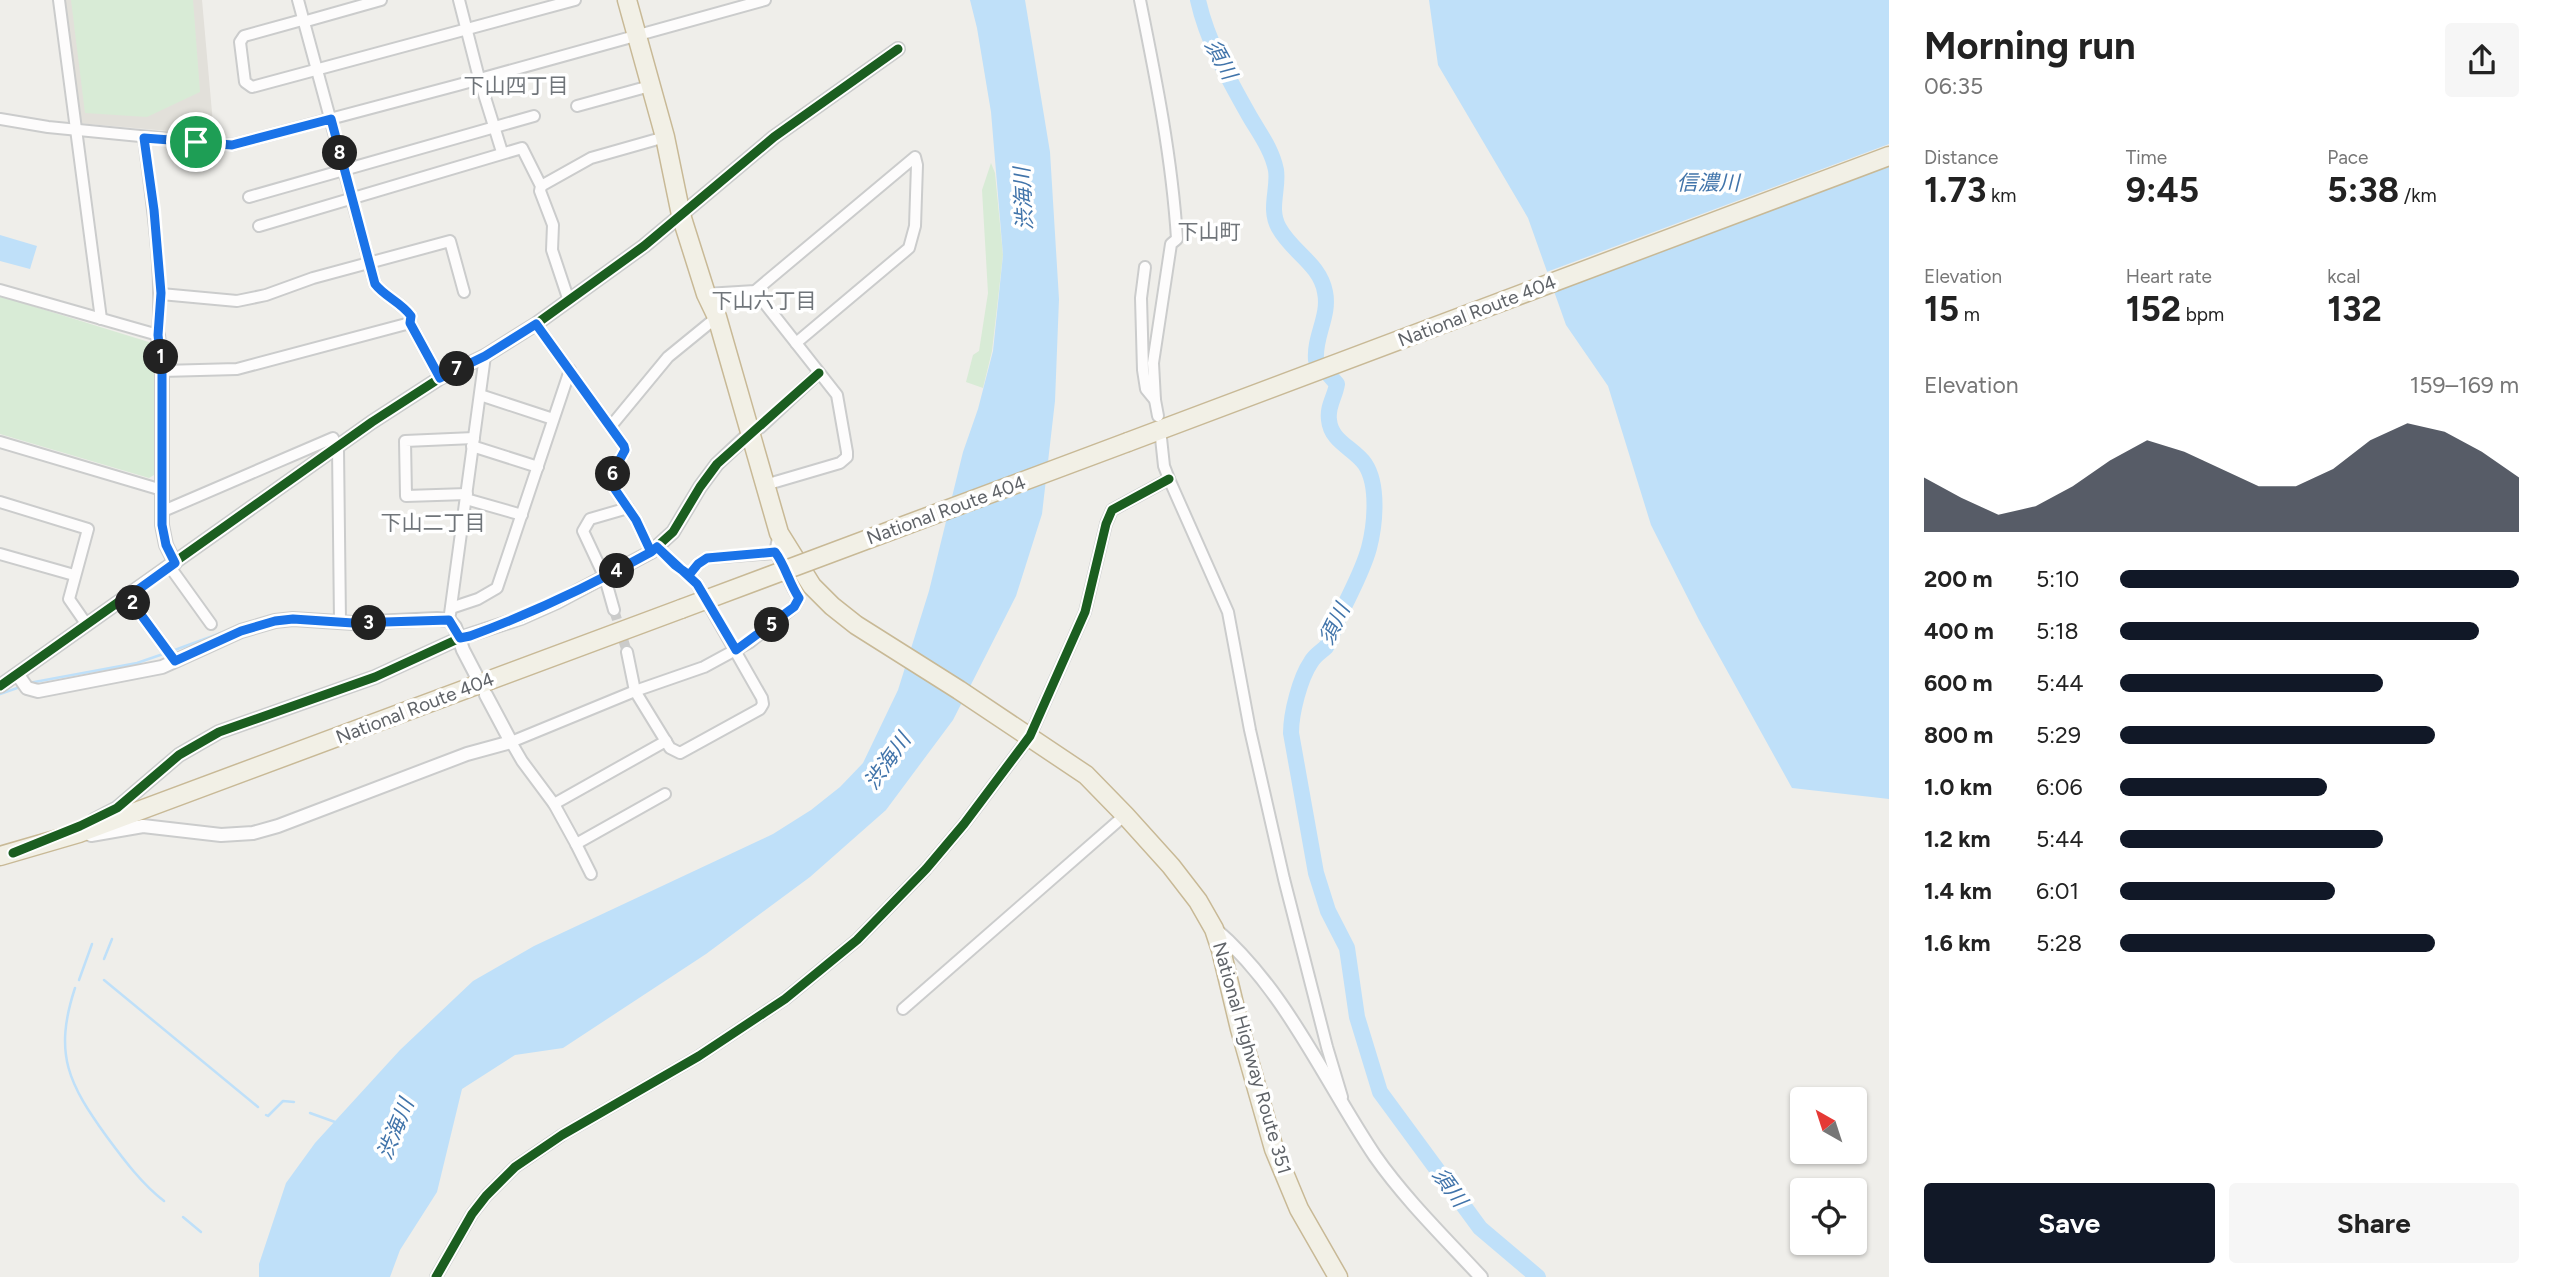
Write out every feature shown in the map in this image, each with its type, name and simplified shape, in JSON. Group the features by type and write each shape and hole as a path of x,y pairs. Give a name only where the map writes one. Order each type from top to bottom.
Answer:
{"highway":[{"name":"National Highway Route 351","path":"627,0 665,137 681,215 706,294 717,317 779,533 812,586 856,625 1086,775 1125,815 1198,901 1214,929 1275,1149 1299,1209 1338,1277"},
{"name":"National Route 404","path":"6,854 79,833 1889,156"}],"street":[{"path":"59,0 101,319"},
{"path":"298,0 375,284 404,306 411,316 410,323 440,378"},
{"path":"382,0 244,36 240,42 245,82 252,87 317,71 575,0"},
{"path":"459,0 502,152"},
{"path":"0,119 144,138 232,145 765,0"},
{"path":"1140,0 1159,91 1171,169 1177,239 1171,244 1153,363 1158,416"},
{"path":"0,686 440,378 485,356 569,301 644,246 774,137 898,49"},
{"path":"578,106 650,86"},
{"path":"249,197 534,116"},
{"path":"541,186 591,158 665,137"},
{"path":"144,138 161,293 158,335 162,371 162,512 166,545 172,565 211,624"},
{"path":"259,226 522,148 541,186 540,191 554,225 552,250 569,301"},
{"path":"706,294 755,291 915,157 915,226 909,248 796,343"},
{"path":"161,293 237,301 450,241 464,292"},
{"path":"1145,267 1141,298 1143,370 1146,389 1155,400"},
{"path":"0,290 158,335"},
{"path":"755,291 837,395 847,457 840,463 765,485"},
{"path":"611,426 668,358 717,317"},
{"path":"162,371 237,369 410,323"},
{"path":"536,324 611,426 625,450 613,472 612,485 654,550 689,575 702,592 736,650 763,704 760,709 680,753 670,748 635,691 627,652"},
{"path":"477,675 463,650 450,614 485,356"},
{"path":"18,675 27,688 38,691 138,673 175,661 241,631 265,624 293,619 340,621 450,614 478,599 497,588 570,370"},
{"path":"6,854 80,826 117,808 178,755 219,732 375,677 460,638 521,618 605,578 654,550 673,532 717,464 819,373"},
{"path":"480,395 553,419"},
{"path":"162,512 330,437 338,448 340,621"},
{"path":"1161,438 1164,466 1169,479 1228,612 1250,730 1284,879 1344,1103"},
{"path":"522,515 467,496 406,496 405,441 473,442 538,467"},
{"path":"0,442 162,490"},
{"path":"436,1277 472,1214 515,1167 562,1135 746,1026 795,990 857,940 944,850 1026,734 1084,612 1108,517 1119,504 1169,479"},
{"path":"0,502 88,529 69,599 87,625"},
{"path":"614,610 605,578 583,531 590,519 628,508"},
{"path":"6,854 143,826 206,835 253,832 291,822 467,754 511,742 635,691 684,676 736,650 797,603 799,598 775,552 779,533"},
{"path":"689,575 707,558 775,552"},
{"path":"0,554 74,575"},
{"path":"128,597 175,661"},
{"path":"486,695 522,761 554,804 591,874"},
{"path":"554,804 666,741"},
{"path":"576,844 665,794"},
{"path":"903,1009 1125,815"},
{"path":"1214,929 1246,960 1281,1007 1390,1175 1480,1277"}],"shaded area":[{"path":"63,0 202,0 214,135 77,123"}],"green space":[{"path":"71,0 193,0 200,92 147,117 85,113"},
{"path":"991,163 995,173 1003,255 992,351 983,388 966,382 973,355 979,351 988,293 982,190"},
{"path":"0,296 152,343 157,348 154,475 149,478 0,434"}],"water":[{"name":"渋海川","path":"970,0 1025,0 1050,152 1059,299 1055,401 1042,514 1016,596 953,720 886,810 810,877 706,954 563,1048 515,1055 462,1089 437,1192 400,1250 390,1277 259,1277 259,1264 286,1183 315,1143 400,1050 473,981 534,946 773,834 811,810 840,787 863,763 898,690 929,591 963,452 978,409 993,351 1003,255 991,112"},
{"name":"信濃川","path":"1429,0 1889,0 1889,799 1792,788 1699,620 1651,525 1608,386 1566,325 1528,218 1438,65"},
{"path":"0,235 37,246 30,269 0,261"}],"pier":[{"path":"1889,144 1889,163 1550,290 1544,273"}],"waterway":[{"name":"須川","path":"1198,0 1220,60 1272,156 1277,177 1274,214 1279,228 1312,266 1322,282 1326,301 1316,360 1337,384 1329,410 1329,420 1338,439 1365,464 1374,494 1373,528 1366,558 1328,644 1314,657 1307,669 1293,716 1291,733 1316,873 1328,911 1347,948 1357,1017 1380,1092 1480,1228 1538,1277"},
{"path":"172,651 221,633"},
{"path":"29,683 137,663 166,653"},
{"path":"0,694 20,687"},
{"path":"104,959 112,939"},
{"path":"79,980 92,944"},
{"path":"104,980 258,1107"},
{"path":"75,988 65,1032 65,1051 74,1084 120,1154 164,1201"},
{"path":"266,1115 283,1101 294,1102"},
{"path":"310,1113 335,1122"},
{"path":"183,1217 201,1232"}],"tunnel":[{"path":"614,610 627,652"}],"cycle path":[{"path":"0,686 372,422 440,378 485,356 536,324 644,246 774,137 898,49"},
{"path":"13,853 117,808 179,755 219,732 375,677 460,638 521,618 651,552 673,532 717,464 819,373"},
{"path":"436,1277 472,1214 515,1167 562,1135 699,1056 785,999 857,940 926,869 964,824 1030,736 1085,612 1106,524 1112,510 1169,479"}],"district":[{"name":"下山四丁目","path":"516,85"},
{"name":"下山町","path":"1209,231"},
{"name":"下山六丁目","path":"764,300"},
{"name":"下山二丁目","path":"433,522"}],"route":[{"path":"196,142 144,138 161,293 158,335 162,371 162,525 166,545 175,563 128,597 175,661 255,626 293,619 353,623 449,620 460,638 470,636 557,602 605,578 651,552 657,547 689,575 707,558 775,552 799,598 794,607 736,650 697,584 657,547 651,552 636,520 612,485 613,472 623,456 624,446 536,324 485,356 440,378 410,323 411,316 404,306 375,284 331,119 232,145 196,142"}]}
